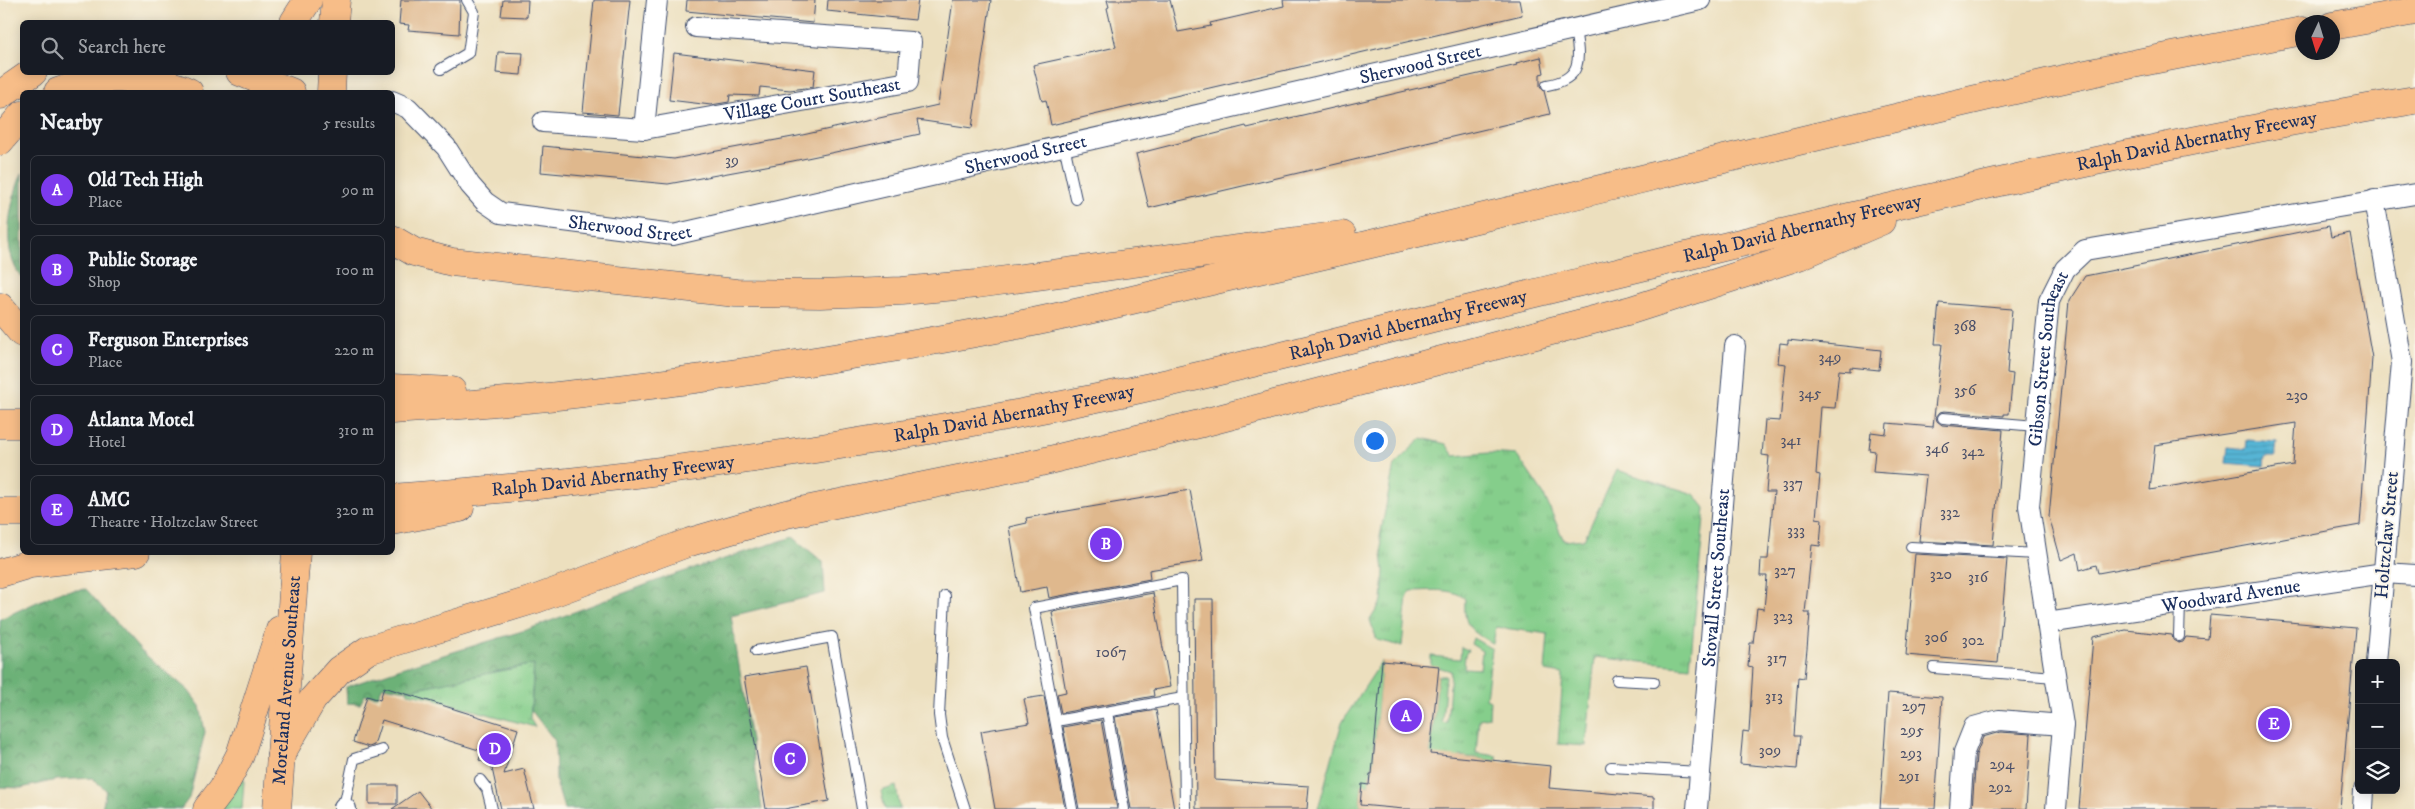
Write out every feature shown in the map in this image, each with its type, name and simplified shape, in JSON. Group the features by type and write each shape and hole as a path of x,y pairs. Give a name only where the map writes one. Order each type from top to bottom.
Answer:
{"highway":[{"path":"295,20 308,0"},
{"path":"334,20 336,0"},
{"path":"2340,25 2415,11"},
{"path":"395,410 561,396 795,363 1026,323 1507,213 1893,118 2057,80 2295,32"},
{"path":"0,95 29,75"},
{"path":"248,75 286,90"},
{"path":"331,90 332,75"},
{"path":"64,90 93,81 115,78 158,82 183,90"},
{"name":"Ralph David Abernathy Freeway","path":"395,498 620,477 897,438 1136,390 1932,197 2120,155 2293,120 2415,100"},
{"path":"0,140 20,117"},
{"path":"281,754 312,699 344,666 377,646 512,608 690,542 786,514 1085,452 1258,409 1631,310 1799,256 1852,236 1932,197"},
{"path":"395,242 414,252 452,262 736,293 820,294 902,291 977,284 1507,213"},
{"path":"0,307 20,331"},
{"path":"395,388 561,396"},
{"path":"0,424 20,424"},
{"path":"395,520 620,477"},
{"path":"0,512 20,512"},
{"path":"0,573 30,564 110,555"},
{"name":"Moreland Avenue Southeast","path":"278,809 296,555"},
{"path":"207,809 223,788 240,755 293,590"}],"street":[{"path":"644,129 657,0"},
{"name":"Sherwood Street","path":"395,102 408,108 446,147 470,186 485,202 501,213 673,235 1700,0"},
{"name":"Village Court Southeast","path":"543,122 644,129 908,82 911,42 696,27"},
{"name":"Gibson Street Southeast","path":"2056,809 2063,725 2029,506 2049,301 2065,269 2085,250 2415,194"},
{"name":"Holtzclaw Street","path":"2374,200 2402,362 2376,659"},
{"name":"Stovall Street Southeast","path":"1697,809 1735,346"},
{"name":"Woodward Avenue","path":"2047,623 2384,573 2415,575"},
{"path":"1960,809 1964,752 1974,727 1999,720 2063,725"},
{"path":"2363,809 2364,794"}],"lane":[{"path":"441,69 468,53 474,12 467,0"},
{"path":"1547,85 1563,82 1574,71 1578,61 1575,29"},
{"path":"1064,145 1076,199"},
{"path":"1943,418 2036,426"},
{"path":"1911,546 2036,554"},
{"path":"1072,809 1034,608 1182,580 1185,809"},
{"path":"944,596 939,715 942,738 966,809"},
{"path":"2178,636 2180,603"},
{"path":"756,651 832,637 862,809"},
{"path":"1934,668 2056,677"},
{"path":"1617,680 1654,682"},
{"path":"1056,721 1183,698"},
{"path":"1107,712 1124,809"},
{"path":"345,808 354,759 382,750"},
{"path":"1611,767 1700,772"},
{"path":"480,780 488,788 492,809"}],"green space":[{"path":"20,178 20,275 11,255 9,241 10,213"},
{"path":"1422,438 1446,444 1454,456 1489,453 1517,455 1544,495 1564,541 1584,539 1617,470 1694,494 1705,508 1690,667 1595,657 1586,746 1558,744 1563,674 1545,671 1548,634 1496,627 1493,644 1470,627 1465,616 1465,599 1460,595 1447,591 1411,591 1407,596 1402,646 1377,640 1370,620 1382,601 1384,571 1380,537 1394,465"},
{"path":"793,537 823,562 825,593 731,616 762,809 564,809 556,782 555,741 531,710 534,664 407,690 383,686 378,696 365,695 360,704 347,703 346,687 404,667 529,629 664,578"},
{"path":"86,589 142,652 188,690 200,706 205,732 189,798 181,809 102,809 106,790 92,778 56,780 21,788 0,787 0,619 59,592"},
{"path":"1473,638 1492,649 1486,698 1490,700 1489,717 1479,719 1476,753 1497,756 1497,761 1460,756 1457,783 1428,780 1438,676 1446,676 1442,722 1447,723 1451,671 1431,665 1431,656 1460,659 1461,647 1468,650 1465,655 1464,668 1480,669 1482,651 1471,644"},
{"path":"1382,661 1372,774 1370,774 1369,785 1362,784 1360,805 1393,809 1318,809 1342,722"},
{"path":"534,664 530,719 535,727 436,700 436,698 408,693 407,690"},
{"path":"241,779 244,779 242,809 221,809"},
{"path":"896,786 900,809 885,809 881,791"}],"water":[{"path":"2247,440 2277,442 2275,456 2266,456 2265,466 2226,463 2228,447 2246,449"}],"building":[{"path":"401,0 460,0 459,34 408,30 409,25 399,24"},
{"path":"503,0 528,0 527,17 501,16"},
{"path":"594,0 630,0 618,115 583,112"},
{"path":"687,0 815,0 813,23 686,11"},
{"path":"828,0 918,0 915,20 827,11"},
{"path":"953,0 991,0 972,128 917,120 920,134 793,161 668,184 541,172 543,146 674,159 798,136 938,105"},
{"path":"1107,0 1170,0 1178,32 1211,26 1210,23 1284,6 1283,0 1519,0 1522,15 1051,125 1046,100 1042,101 1033,65 1116,47 1107,8 1109,7"},
{"path":"498,52 523,53 521,75 496,73"},
{"path":"674,53 815,70 813,87 790,90 760,87 759,96 730,95 729,102 711,105 669,100"},
{"path":"1541,57 1544,73 1540,74 1540,86 1544,91 1550,114 1149,208 1136,154 1246,126 1247,128 1517,65 1516,63"},
{"path":"2329,226 2331,237 2350,233 2372,358 2360,525 2098,573 2096,565 2080,570 2077,553 2061,560 2049,517 2069,301 2085,276","holes":["2296,423 2293,465 2150,490 2155,445"]},
{"path":"1939,303 2012,309 2007,373 2013,374 2009,414 2004,414 2004,416 1944,411 1940,412 1936,417 1937,421 1942,425 2003,430 1993,545 1919,541 1926,476 1873,472 1875,451 1869,450 1871,432 1886,434 1887,423 1933,427 1942,344 1935,344"},
{"path":"1788,340 1881,350 1879,370 1850,367 1850,371 1839,370 1835,408 1821,407 1816,474 1820,475 1816,518 1822,519 1820,546 1812,545 1805,613 1810,613 1804,678 1798,677 1794,736 1800,736 1797,769 1740,764 1743,731 1749,732 1753,667 1748,666 1750,643 1753,643 1757,608 1764,609 1767,576 1760,576 1761,559 1768,559 1774,492 1766,492 1769,456 1762,455 1765,420 1780,421 1786,364 1778,363 1780,343 1788,344"},
{"path":"1190,490 1203,561 1149,570 1150,579 1049,598 1047,587 1020,592 1009,527 1027,523 1026,518"},
{"path":"1915,554 2007,559 1998,663 1906,655"},
{"path":"1153,593 1170,687 1153,690 1154,696 1061,713 1057,694 1066,692 1052,612"},
{"path":"1194,599 1213,599 1215,780 1309,786 1307,809 1196,809"},
{"path":"2210,615 2356,628 2340,809 2079,809 2093,637 2126,630 2172,635 2173,640 2178,643 2183,642 2186,637 2208,639"},
{"path":"1382,661 1439,666 1430,754 1551,766 1549,788 1654,797 1654,809 1404,809 1360,805 1362,784 1369,785 1370,774 1372,774"},
{"path":"806,667 829,801 784,809 766,809 744,677"},
{"path":"384,687 518,729 504,774 524,769 534,809 501,809 491,764 479,760 482,751 382,720 374,745 369,747 353,742 367,696 380,700"},
{"path":"1888,693 1942,697 1935,809 1880,809"},
{"path":"1044,696 1065,809 995,809 981,731 1029,723 1024,699"},
{"path":"1156,710 1174,809 1131,809 1115,717"},
{"path":"1101,720 1117,809 1079,809 1063,727"},
{"path":"2000,732 2031,734 2026,809 1972,809 1976,755 1983,737"},
{"path":"369,785 397,785 397,804 369,804"},
{"path":"418,791 432,809 392,809"}],"place":[{"name":"Public Storage","path":"1106,544"},
{"name":"Old Tech High","path":"1406,716"},
{"name":"AMC","path":"2274,724"},
{"name":"Atlanta Motel","path":"495,749"},
{"name":"Ferguson Enterprises","path":"790,759"}]}
